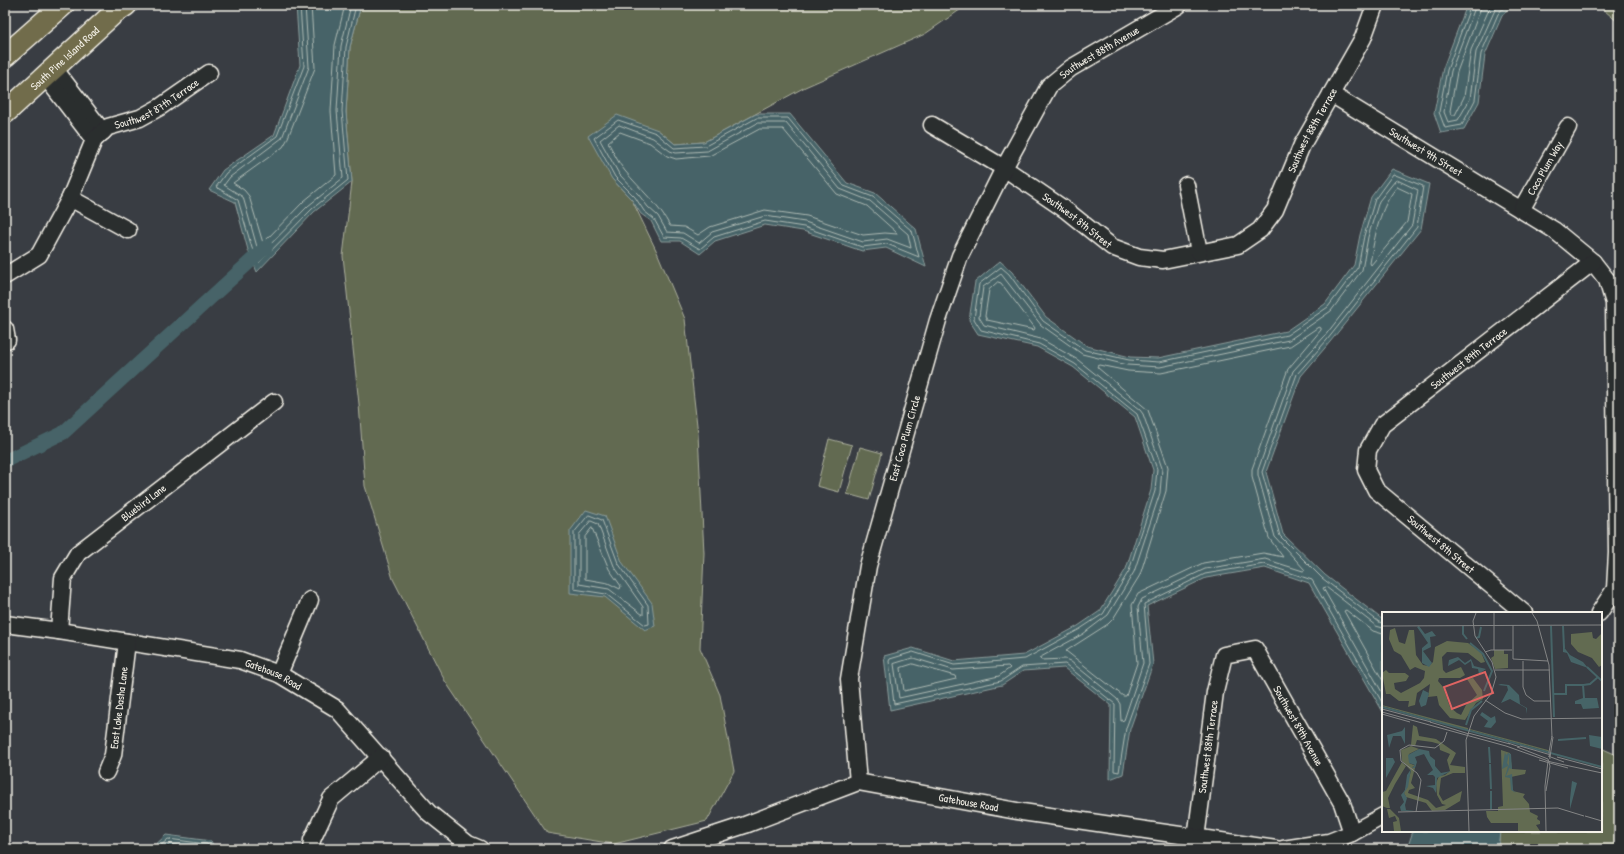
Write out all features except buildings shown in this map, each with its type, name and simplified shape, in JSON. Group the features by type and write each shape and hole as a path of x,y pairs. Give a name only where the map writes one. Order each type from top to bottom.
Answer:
{"main road":[{"path":"5,56 63,5"},
{"name":"South Pine Island Road","path":"5,113 114,13 126,5"}],"street":[{"name":"Southwest 88th Avenue","path":"1033,114 1049,86 1071,68 1179,5"},
{"name":"Southwest 88th Terrace","path":"1238,245 1260,230 1275,210 1302,145 1363,38 1375,5"},
{"path":"5,276 39,254 70,198 99,136 49,72"},
{"name":"Southwest 87th Terrace","path":"99,136 108,127 140,118 160,107 209,73"},
{"name":"Southwest 9th Street","path":"1331,94 1554,230 1593,262 1607,280 1614,303 1617,552 1615,589 1600,612"},
{"name":"East Coco Plum Circle","path":"858,782 849,678 868,566 938,320 960,256 1033,114"},
{"name":"Southwest 8th Street","path":"932,125 1004,168 1067,211 1112,247 1139,257 1163,260 1238,245"},
{"name":"Coco Plum Way","path":"1521,210 1568,127"},
{"path":"1186,185 1199,252"},
{"path":"70,198 128,230"},
{"name":"Southwest 89th Terrace","path":"1366,470 1368,450 1382,425 1593,262"},
{"name":"Bluebird Lane","path":"60,631 63,578 78,554 274,402"},
{"name":"Southwest 8th Street","path":"1366,470 1376,490 1523,612"},
{"path":"279,674 310,600"},
{"name":"Gatehouse Road","path":"5,624 60,631 240,660 279,674 337,709 429,813 468,844 480,849"},
{"name":"East Lake Dasha Lane","path":"106,772 113,755 127,642"},
{"name":"Southwest 89th Avenue","path":"1224,655 1255,649 1342,803 1352,833"},
{"name":"Southwest 88th Terrace","path":"1196,838 1215,692 1224,655"},
{"path":"310,849 312,840 331,799 381,757"},
{"path":"672,849 746,825 858,782"},
{"name":"Gatehouse Road","path":"858,782 1022,812 1276,849"},
{"path":"1283,849 1329,842 1352,833 1382,817"}],"green space":[{"path":"361,5 967,5 925,34 805,87 704,142 675,144 658,130 612,179 632,200 657,252 685,319 698,434 704,553 700,648 720,695 734,771 707,821 614,844 547,833 445,681 393,579 365,486 359,404 343,256 352,182 346,112 350,47"},
{"path":"1598,5 1619,5 1619,23"},
{"path":"829,439 852,445 839,492 817,486"},
{"path":"860,447 882,453 869,500 847,494"},
{"path":"1602,748 1619,756 1619,803 1616,849 1498,849 1500,832 1602,832"}],"water":[{"path":"296,5 361,5 350,47 346,112 352,182 314,212 257,272 248,250 235,202 209,190 223,170 274,135 300,65"},
{"path":"1467,5 1511,5 1502,16 1485,55 1479,102 1464,129 1441,133 1434,113 1443,68"},
{"path":"756,114 790,114 847,183 875,193 916,229 926,267 886,248 862,251 803,231 765,225 715,241 700,254 680,241 661,241 651,221 641,214 632,200 612,179 588,136 617,115 658,130 675,144 704,142"},
{"path":"1392,169 1429,184 1421,229 1301,376 1266,472 1283,534 1325,575 1382,619 1382,710 1309,583 1265,568 1206,578 1147,606 1153,664 1130,729 1123,774 1110,779 1111,705 1064,668 1023,671 1002,685 890,710 884,656 913,648 954,661 1024,655 1078,626 1100,611 1126,569 1151,490 1153,470 1135,417 1073,367 1037,347 978,334 969,320 975,282 1000,261 1012,272 1046,317 1087,346 1130,357 1158,358 1286,331 1325,304 1354,265 1360,235 1371,197"},
{"path":"586,510 605,516 622,562 652,603 655,626 645,630 605,597 570,593 570,531"},
{"path":"1413,832 1500,832 1498,849 1407,849"},
{"path":"166,835 211,841 215,849 151,849"}],"waterway":[{"path":"5,461 63,433 266,247"}]}
